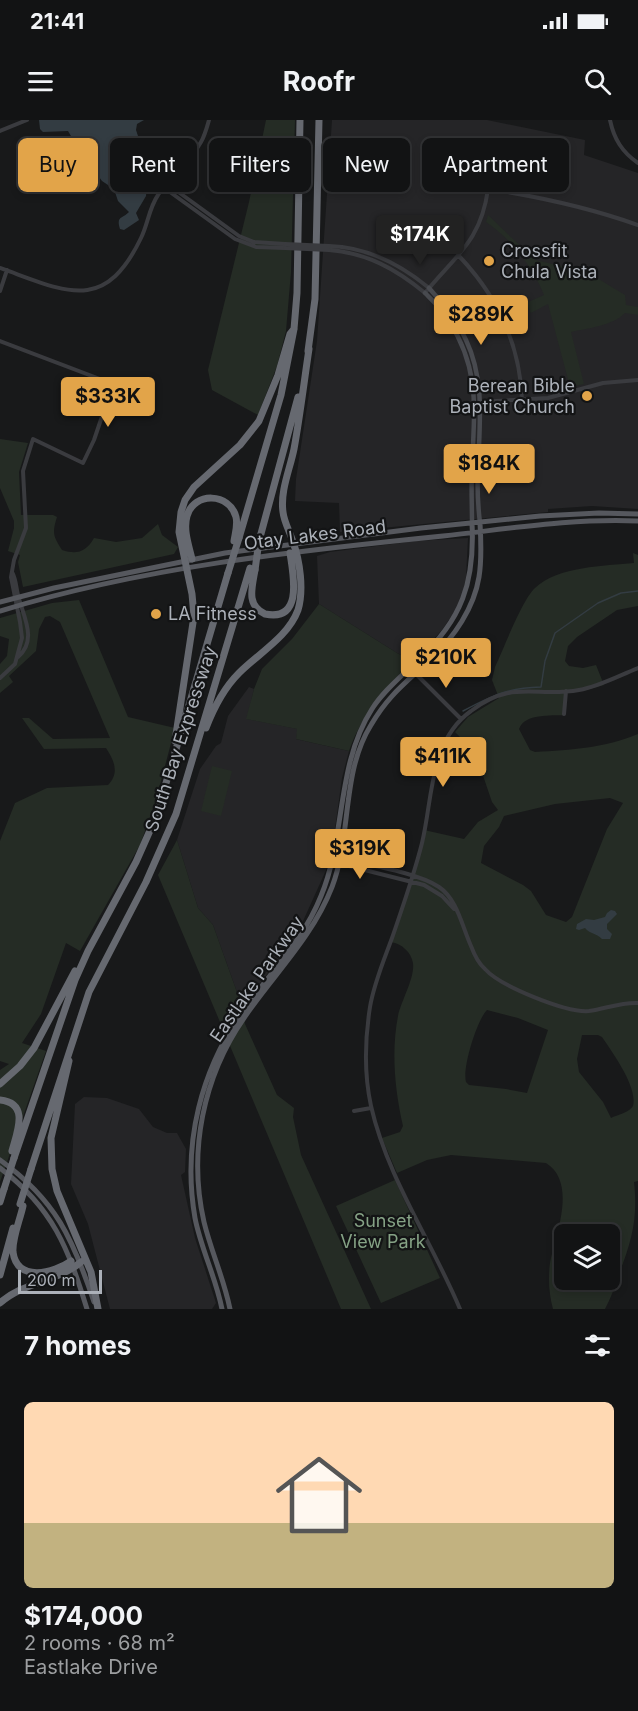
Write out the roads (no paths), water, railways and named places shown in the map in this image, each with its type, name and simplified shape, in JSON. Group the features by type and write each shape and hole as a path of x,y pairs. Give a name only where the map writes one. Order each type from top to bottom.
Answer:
{"highway":[{"path":"237,539 281,396 294,329 297,293 300,120"},
{"path":"193,760 213,711 225,689 241,671 284,633 295,616 301,591 294,550 284,519 282,504 294,448 315,299 319,120"},
{"path":"169,774 194,605 188,562 179,528 184,503 194,487 240,446 256,425 269,400 290,334 294,329"},
{"path":"294,550 294,596 289,607 281,614 266,614 253,604 250,594 252,569 309,349"},
{"path":"188,562 187,518 191,508 201,500 217,499 231,507 237,522 237,539"},
{"name":"South Bay Expressway","path":"0,1202 12,1157 67,1000 88,951 142,851 160,805 237,539"},
{"name":"South Bay Expressway","path":"0,1275 29,1172 89,992 159,855 176,814 252,569"},
{"path":"0,1084 24,1062 34,1048 69,980 88,951"},
{"path":"89,992 65,1075 50,1152 55,1185 85,1255 97,1309"},
{"path":"0,1100 13,1104 19,1114 20,1122 12,1157"},
{"path":"21,1205 13,1249 14,1257 20,1266 29,1272 40,1273 81,1263"},
{"path":"0,1303 20,1290 72,1265"}],"main road":[{"name":"Eastlake Parkway","path":"336,860 353,767 362,741 379,712 400,686 443,647 458,626 469,606 479,577 476,369 466,340 455,320 427,290"},
{"name":"Eastlake Parkway","path":"222,1309 217,1283 196,1219 191,1179 195,1127 202,1093 221,1047 245,1009 297,951 316,921 333,885 351,754 371,710 389,688 431,649 451,624 468,585 472,567 472,470 478,402"},
{"name":"Otay Lakes Road","path":"0,611 225,553 294,550 472,523 571,514 638,513"},
{"name":"Otay Lakes Road","path":"0,602 188,562 571,521 638,521"},
{"path":"458,626 471,591 468,585"},
{"path":"351,754 353,767"},
{"name":"Eastlake Parkway","path":"230,1309 200,1203 197,1178 200,1130 207,1095 220,1059 267,985"},
{"path":"0,1160 46,1201 67,1231 97,1309"},
{"path":"0,1168 20,1184 40,1206 60,1235 87,1309"}],"street":[{"path":"0,131 27,120"},
{"path":"197,148 209,120"},
{"path":"610,120 614,136 621,148 638,163"},
{"path":"0,267 72,291 93,290 103,286 118,274 134,251 144,232 153,204 161,192"},
{"path":"175,192 243,238 259,243 285,246 350,248 396,264 427,290 468,245 480,223 488,192"},
{"path":"503,192 586,209 638,225"},
{"path":"459,256 490,294 506,323 518,363 522,400"},
{"path":"0,291 7,270"},
{"path":"0,341 113,384 83,463 33,439 23,471 25,532 14,560 12,572 22,630 18,658 12,668 0,678"},
{"path":"478,402 548,398 603,383 638,380"},
{"path":"410,668 461,719"},
{"path":"460,1309 387,1155 371,1108 366,1065 370,1006 413,879 425,830 436,766 445,741 461,719 482,703 504,693 523,690 566,691 594,687 638,668"},
{"path":"564,714 566,691"},
{"path":"336,860 413,879 434,890 456,912 478,961 485,970 501,981 559,1007 573,1010 588,1011 638,1003"},
{"path":"354,1111 371,1108"}],"waterway":[{"path":"463,711 500,693 541,687 545,661 555,633 598,603 621,593 638,591"}],"place":[{"name":"Crossfit Chula Vista","path":"489,261"},
{"name":"Berean Bible Baptist Church","path":"587,396"},
{"name":"LA Fitness","path":"156,614"}],"park label":[{"name":"Sunset View Park","path":"383,1231"}]}
